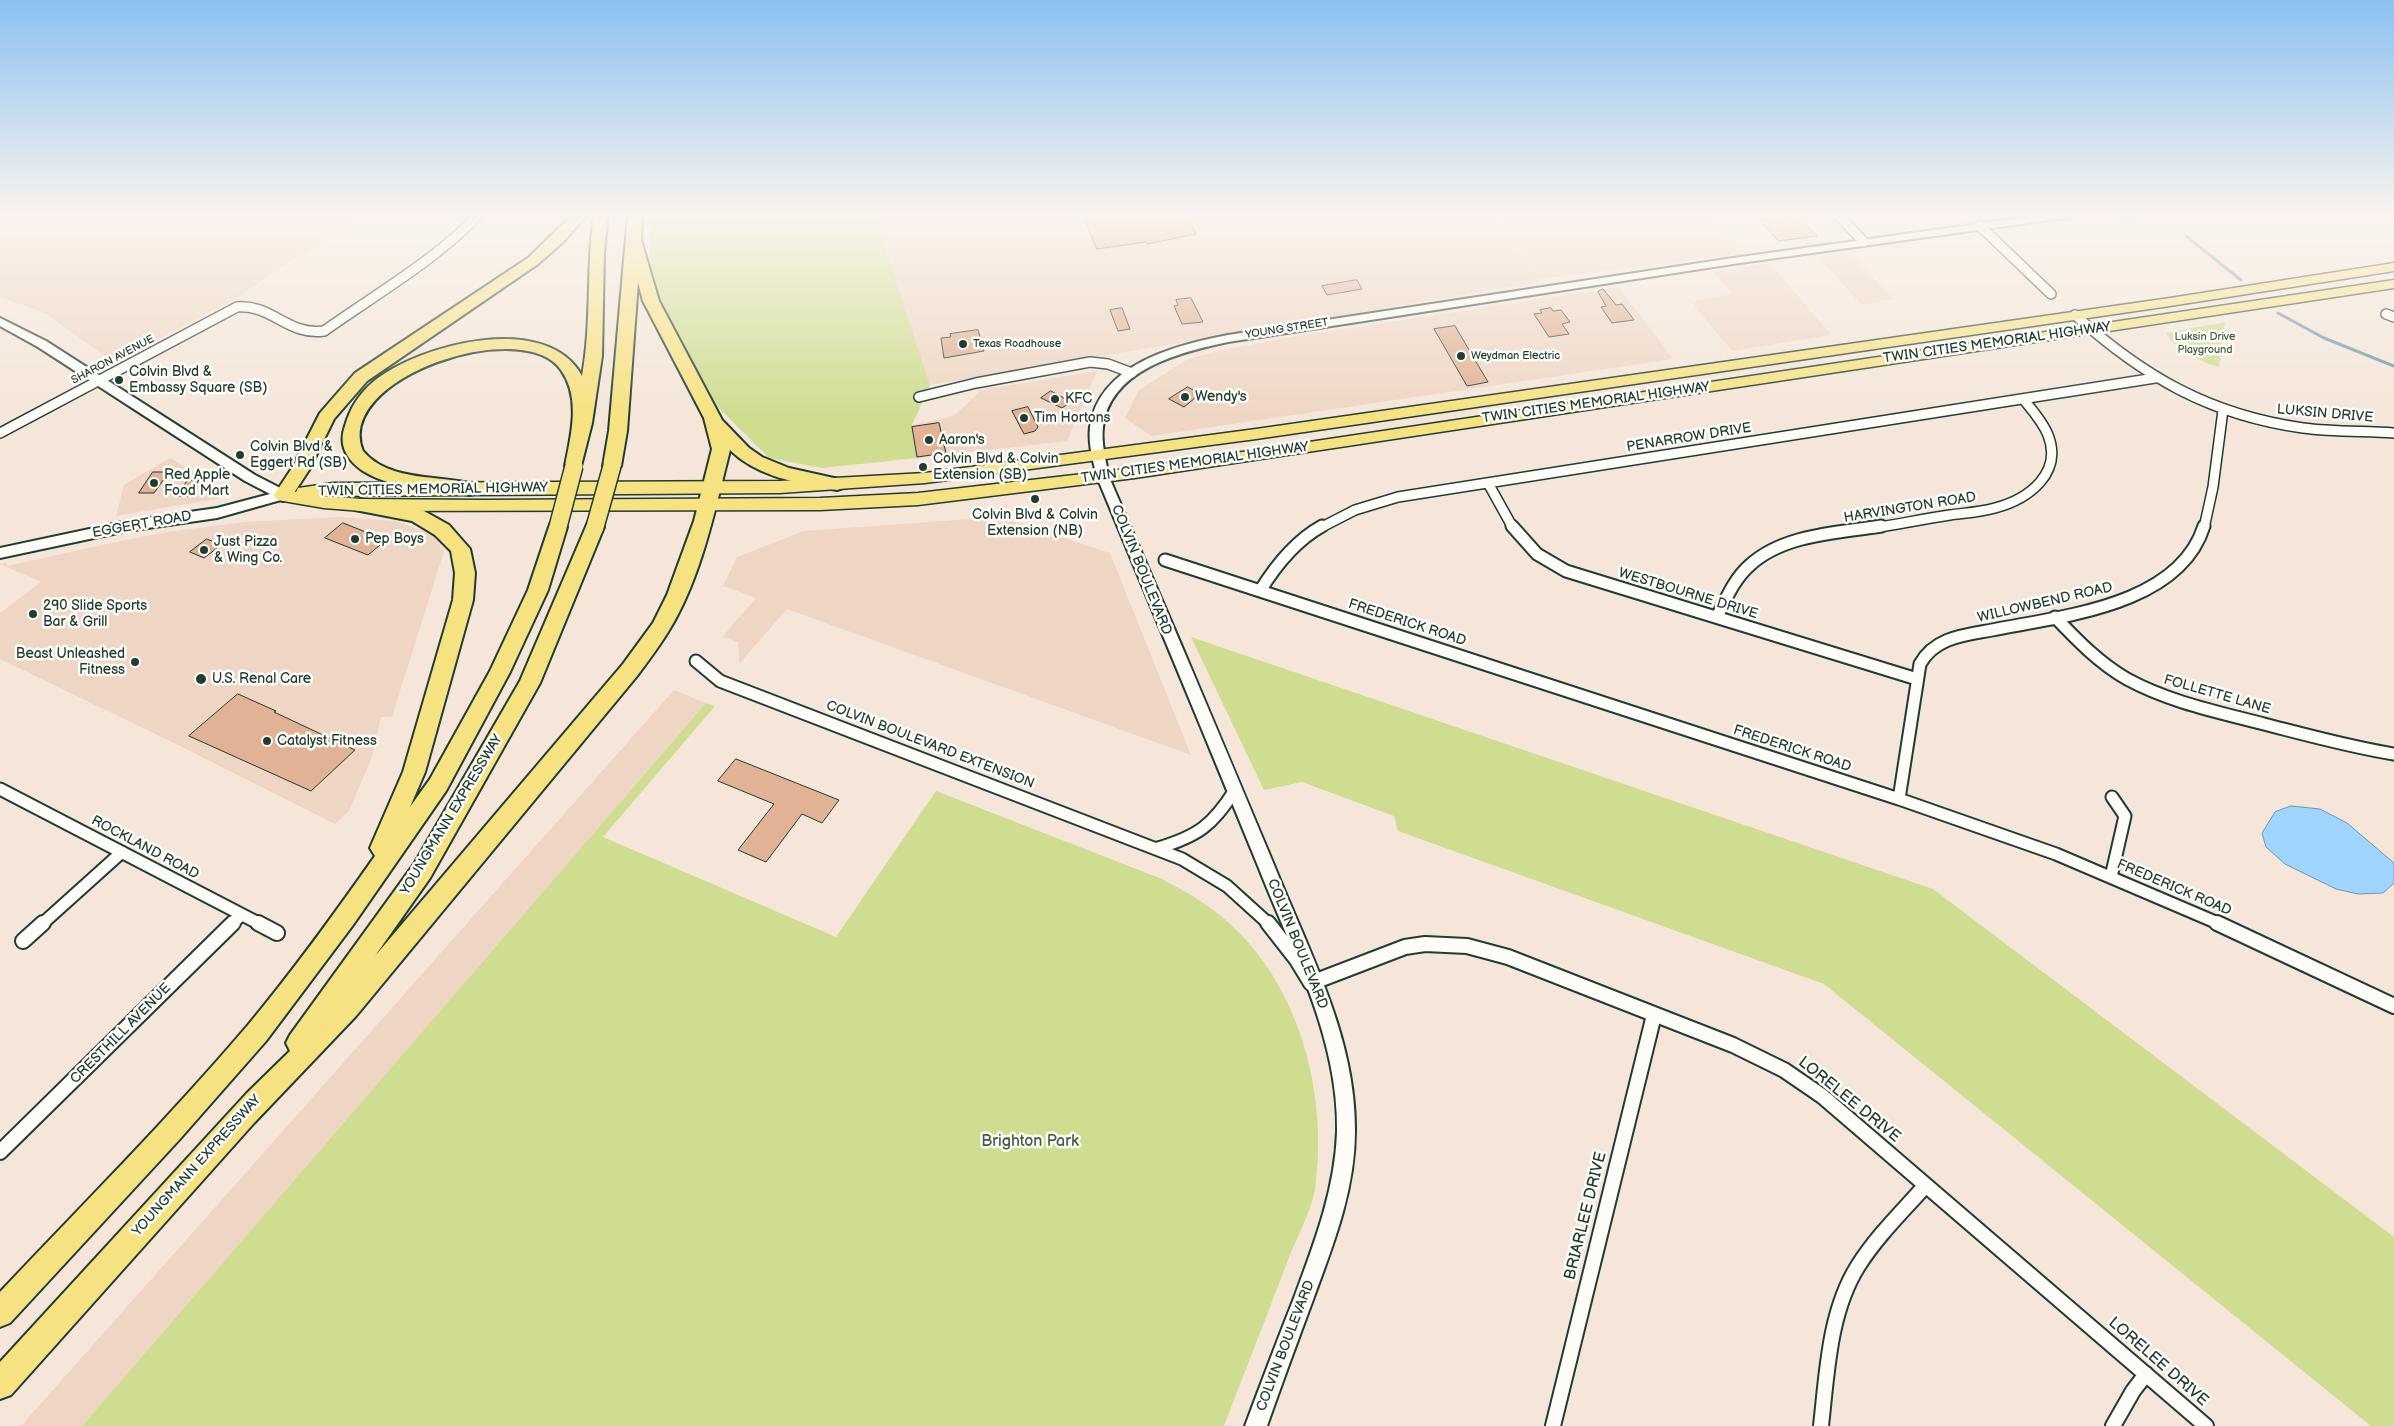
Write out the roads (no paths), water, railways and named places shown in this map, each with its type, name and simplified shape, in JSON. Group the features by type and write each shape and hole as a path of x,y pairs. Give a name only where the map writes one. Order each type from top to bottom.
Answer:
{"highway":[{"path":"283,495 300,470 326,417 340,398 362,377 503,281"},
{"name":"YOUNGMANN EXPRESSWAY","path":"0,1313 170,1131 256,1032 345,918 438,785 500,672 538,590 558,527 574,466 594,356 595,281"},
{"name":"YOUNGMANN EXPRESSWAY","path":"0,1384 248,1113 422,871 530,683 595,527 612,466 618,431 631,281"},
{"path":"644,281 650,301 713,418 737,448 751,459 773,470 837,484"},
{"path":"470,489 406,479 376,470 360,459 353,449 350,439 351,427 362,404 389,378 417,362 475,346 507,345 545,351 564,362 570,370 580,395 583,423"},
{"path":"248,1113 347,1008 630,670 670,611 709,496 720,449 713,418"},
{"path":"345,918 394,821 414,772 462,600 465,573 460,549 442,530 417,516 362,505"}],"main road":[{"name":"TWIN CITIES MEMORIAL HIGHWAY","path":"283,495 324,502 362,505 709,496 925,478 1098,456 2304,281"},
{"name":"TWIN CITIES MEMORIAL HIGHWAY","path":"283,495 333,489 470,489 709,496 820,504 918,499 1103,477 2394,284"},
{"path":"2300,298 2394,296"}],"street":[{"name":"SHARON AVENUE","path":"0,433 237,307 244,305 256,306 306,334 324,331 395,281"},
{"name":"YOUNG STREET","path":"1103,477 1096,441 1098,421 1112,391 1132,373 1156,358 1187,347 1280,330 1608,281"},
{"path":"2037,281 2051,294"},
{"name":"LUKSIN DRIVE","path":"2075,315 2116,352 2155,378 2223,410 2262,421 2304,428 2394,434"},
{"path":"0,321 17,329 250,478 283,495"},
{"path":"919,396 976,383 1090,362 1108,364 1132,373"},
{"name":"PENARROW DRIVE","path":"1260,591 1273,569 1287,552 1304,537 1331,520 1360,508 1398,497 2155,378"},
{"name":"HARVINGTON ROAD","path":"1717,617 1738,575 1760,557 1775,548 1803,539 1995,508 2024,498 2034,491 2048,475 2052,454 2047,431 2040,419 2024,400"},
{"name":"WILLOWBEND ROAD","path":"1898,799 1917,679 1920,664 1925,654 1942,641 2097,608 2137,595 2157,584 2184,562 2195,547 2208,513 2223,410"},
{"name":"COLVIN BOULEVARD","path":"1103,477 1235,790 1334,1038 1340,1067 1345,1099 1346,1132 1337,1201 1262,1424"},
{"name":"WESTBOURNE DRIVE","path":"1488,483 1518,537 1528,548 1551,564 1566,571 1917,679"},
{"name":"EGGERT ROAD","path":"0,553 119,528 216,513 283,495"},
{"name":"FREDERICK ROAD","path":"1165,560 1898,799 2056,854 2261,942 2394,1006"},
{"name":"FOLLETTE LANE","path":"2055,617 2084,648 2106,666 2128,680 2160,695 2341,744 2394,754"},
{"name":"COLVIN BOULEVARD EXTENSION","path":"696,661 720,681 1158,848 1198,866 1245,899 1285,941 1311,983"},
{"name":"ROCKLAND ROAD","path":"0,789 277,933"},
{"path":"1158,848 1189,840 1208,828 1223,810 1235,790"},
{"path":"2111,877 2125,816 2112,797"},
{"path":"23,941 122,852"},
{"name":"CRESTHILL AVENUE","path":"0,1152 241,915"},
{"name":"LORELEE DRIVE","path":"1311,983 1392,951 1425,944 1446,944 1488,950 1733,1045 1784,1070 1822,1096 2206,1426"},
{"name":"BRIARLEE DRIVE","path":"1552,1426 1654,1015"},
{"path":"1821,1426 1833,1335 1844,1298 1855,1272 1869,1249 1925,1186"},
{"path":"2113,1426 2133,1390 2146,1374"}],"water":[{"path":"2291,806 2320,809 2347,823 2394,863 2394,883 2383,893 2358,894 2336,889 2285,864 2266,847 2262,833 2275,812"}],"waterway":[{"path":"2278,313 2324,338 2394,366"}],"place":[{"name":"Texas Roadhouse","path":"963,344"},
{"name":"Weydman Electric","path":"1461,356"},
{"name":"Colvin Blvd & Embassy Square (SB)","path":"119,380"},
{"name":"Wendy's","path":"1185,397"},
{"name":"KFC","path":"1055,399"},
{"name":"Tim Hortons","path":"1024,418"},
{"name":"Aaron's","path":"929,440"},
{"name":"Colvin Blvd & Eggert Rd (SB)","path":"240,455"},
{"name":"Colvin Blvd & Colvin Extension (SB)","path":"923,467"},
{"name":"Red Apple Food Mart","path":"154,483"},
{"name":"Colvin Blvd & Colvin Extension (NB)","path":"1035,499"},
{"name":"Pep Boys","path":"355,539"},
{"name":"Just Pizza & Wing Co.","path":"204,550"},
{"name":"290 Slide Sports Bar & Grill","path":"33,614"},
{"name":"Beast Unleashed Fitness","path":"135,662"},
{"name":"U.S. Renal Care","path":"201,679"},
{"name":"Catalyst Fitness","path":"267,741"}],"park label":[{"name":"Luksin Drive Playground","path":"2205,343"},
{"name":"Brighton Park","path":"1030,1142"}]}
